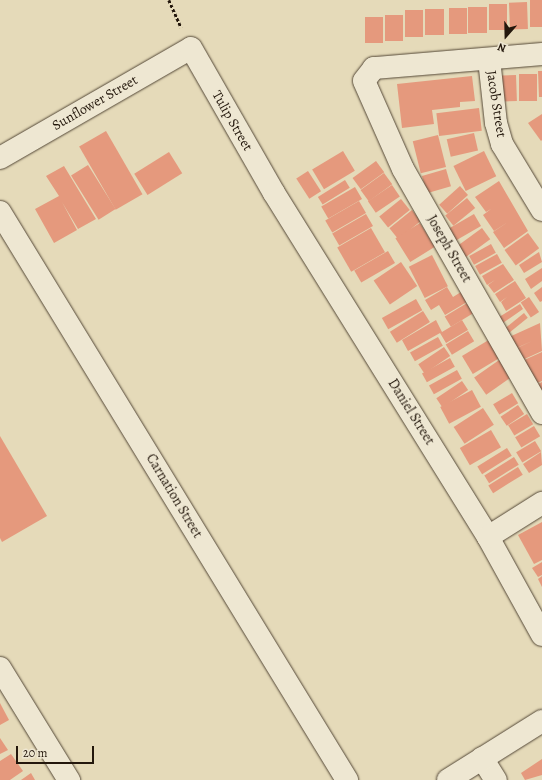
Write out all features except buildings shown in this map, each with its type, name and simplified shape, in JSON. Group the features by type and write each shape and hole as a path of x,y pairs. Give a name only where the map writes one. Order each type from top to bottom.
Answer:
{"street":[{"name":"Sunflower Street","path":"0,158 191,48"},
{"name":"Tulip Street","path":"191,48 274,193"},
{"path":"489,59 542,54"},
{"name":"Joseph Street","path":"489,59 374,68 364,81 403,169 542,413"},
{"name":"Jacob Street","path":"489,59 496,123 502,144 542,210"},
{"name":"Daniel Street","path":"274,193 488,537 542,635"},
{"name":"Carnation Street","path":"0,212 347,780"},
{"path":"488,537 542,503"},
{"path":"0,668 69,780"},
{"path":"448,780 542,721"},
{"path":"482,758 496,780"}],"path":[{"path":"169,0 191,48"}]}
